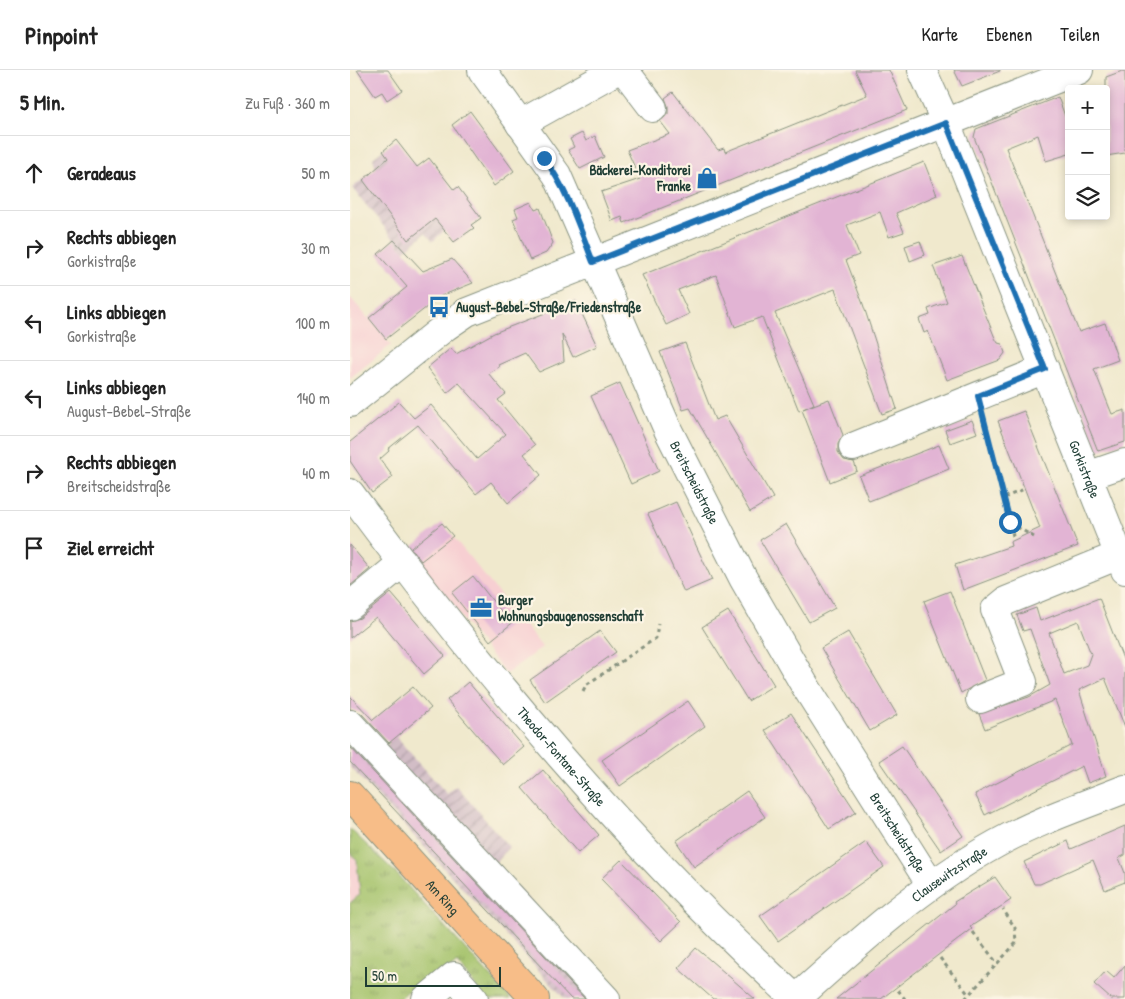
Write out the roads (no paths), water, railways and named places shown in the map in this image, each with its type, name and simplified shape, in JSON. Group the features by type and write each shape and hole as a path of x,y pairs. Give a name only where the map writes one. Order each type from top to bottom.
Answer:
{"main road":[{"name":"Am Ring","path":"350,795 535,999"}],"street":[{"name":"Breitscheidstraße","path":"482,70 556,175 668,430 747,586 804,684 932,885"},
{"path":"520,124 617,70"},
{"path":"624,70 653,108"},
{"name":"Gorkistraße","path":"922,70 946,123 1122,562"},
{"path":"350,403 445,327 467,312 1079,70"},
{"path":"853,447 1045,369"},
{"path":"1087,476 1125,463"},
{"name":"Theodor-Fontane-Straße","path":"350,493 489,674 572,772 720,928 796,999"},
{"path":"980,700 1023,682 995,610 1006,602 1122,562"},
{"path":"350,606 402,563"},
{"path":"350,724 606,999"},
{"name":"Clausewitzstraße","path":"796,999 874,929 932,885 1014,835 1125,788"},
{"path":"426,999 454,976 474,999"}],"place":[{"name":"Bäckerei-Konditorei Franke","path":"707,178"},
{"name":"August-Bebel-Straße/Friedenstraße","path":"439,307"},
{"name":"Burger Wohnungsbaugenossenschaft","path":"481,608"}]}
